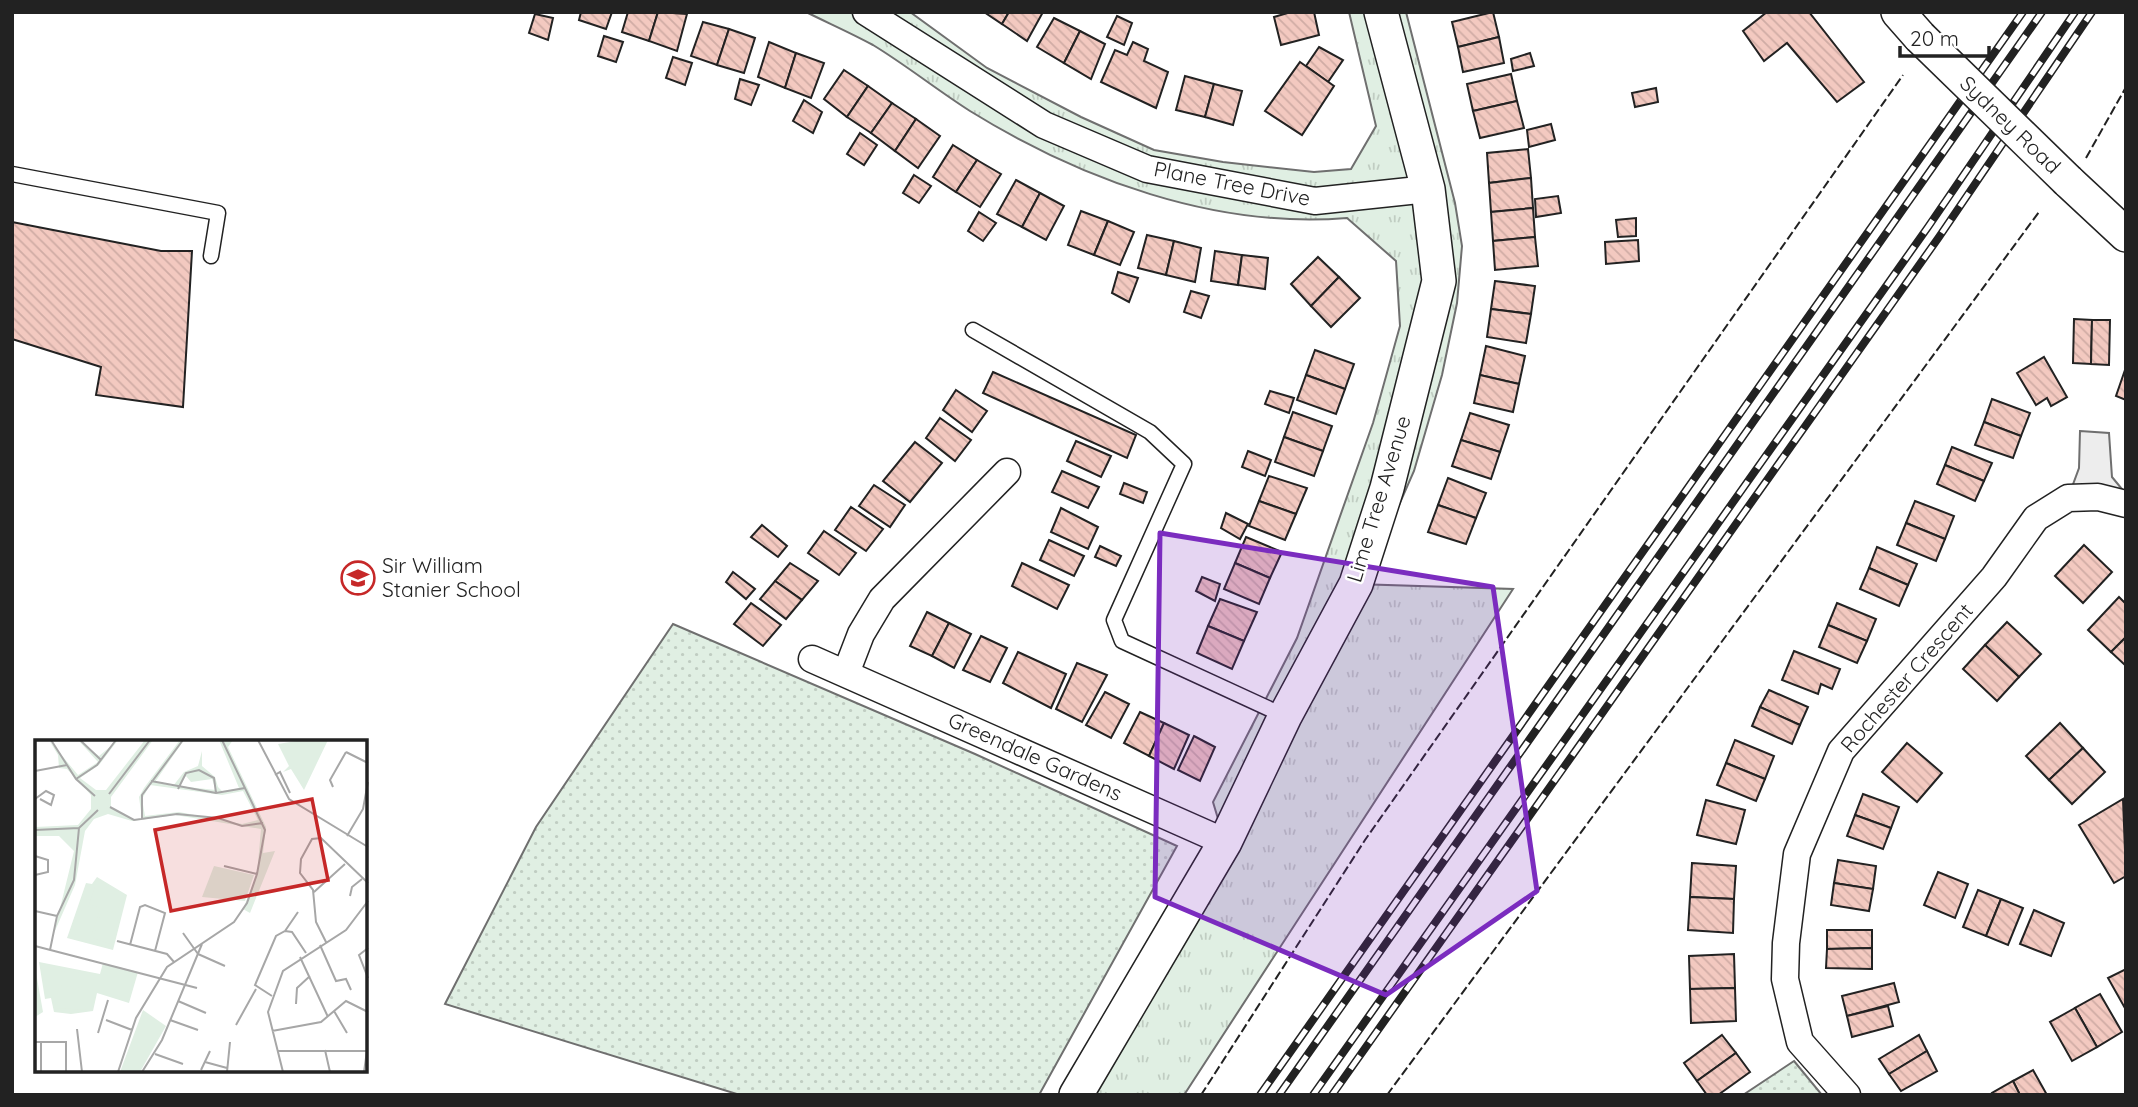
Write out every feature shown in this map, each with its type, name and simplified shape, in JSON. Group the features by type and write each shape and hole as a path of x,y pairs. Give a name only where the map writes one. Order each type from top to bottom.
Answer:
{"street":[{"name":"Plane Tree Drive","path":"866,12 1044,125 1147,169 1315,201 1428,189"},
{"name":"Lime Tree Avenue","path":"1076,1095 1225,842 1285,716 1356,584 1387,488 1439,281 1428,189 1381,12"},
{"name":"Sydney Road","path":"1898,12 1920,37 2126,235"},
{"path":"846,673 861,634 882,599 1007,472"},
{"name":"Rochester Crescent","path":"1847,1095 1800,1042 1785,979 1786,943 1797,854 1841,751 1994,577 2036,518 2068,498 2098,497 2126,504"},
{"name":"Greendale Gardens","path":"812,659 1225,842"}],"lane":[{"path":"12,174 218,213 211,257"},
{"path":"973,330 1150,432 1184,464 1114,620 1122,641 1285,716"}],"highlighted area":[{"path":"1160,533 1493,587 1537,891 1386,995 1155,897"}],"green space":[{"path":"806,12 910,12 987,68 1081,117 1154,150 1223,162 1314,172 1351,169 1376,126 1349,12 1406,12 1455,203 1462,246 1457,303 1442,375 1414,471 1392,521 1356,584 1513,589 1184,1095 1076,1095 1225,842 1213,802 1297,638 1373,423 1400,326 1396,261 1347,218 1297,219 1199,207 1103,178 1012,136 873,45"},
{"path":"673,624 975,754 1177,846 1039,1095 740,1095 445,1004 536,827"},
{"path":"1794,1061 1822,1095 1743,1095"}],"shaded area":[{"path":"2080,431 2109,433 2112,477 2126,494 2068,498 2079,468"}],"building":[{"path":"581,12 612,12 606,29 579,20"},
{"path":"628,12 658,12 649,41 622,32"},
{"path":"658,12 687,14 677,51 649,41"},
{"path":"984,12 1009,12 1002,24"},
{"path":"1009,12 1043,12 1027,41 1002,24"},
{"path":"1291,12 1314,12 1319,35 1281,45 1274,17"},
{"path":"1493,12 1499,37 1458,47 1452,22"},
{"path":"1767,12 1809,12 1864,82 1837,102 1787,43 1764,61 1743,31"},
{"path":"535,14 553,18 548,40 529,33"},
{"path":"1117,16 1132,23 1124,45 1107,37"},
{"path":"1054,18 1080,31 1064,63 1037,47"},
{"path":"703,22 729,29 717,65 691,56"},
{"path":"729,29 755,38 744,73 717,65"},
{"path":"1080,31 1105,44 1091,79 1064,63"},
{"path":"604,36 623,42 616,62 598,56"},
{"path":"1499,37 1504,63 1463,72 1458,47"},
{"path":"769,42 796,53 785,88 758,77"},
{"path":"1133,42 1148,49 1144,61 1168,72 1156,108 1101,82 1115,50 1127,55"},
{"path":"1319,47 1343,60 1328,82 1306,66"},
{"path":"796,53 824,63 811,98 785,88"},
{"path":"1530,53 1534,66 1513,71 1511,59"},
{"path":"673,57 692,63 685,85 666,78"},
{"path":"1300,62 1334,86 1302,135 1265,111"},
{"path":"844,70 868,86 847,117 824,99"},
{"path":"1511,74 1517,101 1473,111 1467,84"},
{"path":"1185,76 1214,84 1205,117 1176,110"},
{"path":"740,79 759,85 751,105 735,99"},
{"path":"1214,84 1242,91 1233,125 1205,117"},
{"path":"868,86 892,103 871,133 847,117"},
{"path":"1656,88 1658,102 1635,107 1632,93"},
{"path":"804,100 822,112 813,133 793,121"},
{"path":"1517,101 1524,128 1480,138 1473,111"},
{"path":"892,103 916,119 895,151 871,133"},
{"path":"916,119 940,136 918,168 895,151"},
{"path":"1551,124 1555,140 1529,147 1527,130"},
{"path":"860,133 877,145 864,165 847,154"},
{"path":"953,145 977,160 956,192 933,177"},
{"path":"1528,149 1531,178 1489,183 1487,153"},
{"path":"977,160 1001,174 980,207 956,192"},
{"path":"914,175 931,186 919,203 903,193"},
{"path":"1531,178 1533,208 1491,212 1489,183"},
{"path":"1016,180 1040,193 1022,227 997,214"},
{"path":"1040,193 1064,206 1046,240 1022,227"},
{"path":"1558,196 1561,213 1536,217 1535,199"},
{"path":"1533,208 1535,237 1493,241 1491,212"},
{"path":"1081,211 1108,221 1094,255 1068,245"},
{"path":"979,212 996,223 983,241 968,231"},
{"path":"1636,218 1636,236 1618,237 1616,220"},
{"path":"1108,221 1134,232 1120,265 1094,255"},
{"path":"12,222 161,251 192,251 183,407 96,395 101,367 12,339"},
{"path":"1147,235 1174,241 1166,275 1138,268"},
{"path":"1535,237 1538,266 1495,270 1493,241"},
{"path":"1638,240 1639,261 1606,264 1605,242"},
{"path":"1174,241 1201,248 1195,282 1166,275"},
{"path":"1215,251 1242,255 1238,285 1211,281"},
{"path":"1242,255 1268,258 1265,289 1238,285"},
{"path":"1318,257 1339,277 1311,306 1291,284"},
{"path":"1118,272 1138,278 1129,302 1112,293"},
{"path":"1339,277 1360,298 1331,327 1311,306"},
{"path":"1495,281 1535,286 1531,314 1491,309"},
{"path":"1191,291 1209,296 1201,318 1184,312"},
{"path":"1491,309 1531,314 1526,343 1487,337"},
{"path":"2074,319 2092,320 2091,364 2073,363"},
{"path":"2092,320 2110,320 2109,365 2091,364"},
{"path":"1486,346 1525,356 1519,384 1480,375"},
{"path":"1315,350 1354,364 1345,389 1306,375"},
{"path":"2044,357 2067,397 2051,406 2047,398 2036,405 2017,373"},
{"path":"2126,367 2126,400 2116,396"},
{"path":"993,372 1136,435 1127,458 983,393"},
{"path":"1306,375 1345,389 1336,414 1297,400"},
{"path":"1480,375 1519,384 1513,412 1474,403"},
{"path":"956,390 987,411 972,432 943,410"},
{"path":"1270,391 1294,398 1289,413 1265,404"},
{"path":"1992,399 2030,413 2021,436 1984,422"},
{"path":"1293,412 1332,426 1323,451 1284,437"},
{"path":"1470,413 1509,425 1500,452 1461,440"},
{"path":"940,418 971,440 955,461 926,438"},
{"path":"1984,422 2021,436 2013,458 1975,445"},
{"path":"1284,437 1323,451 1314,476 1275,462"},
{"path":"1461,440 1500,452 1491,479 1452,466"},
{"path":"1076,441 1111,456 1101,477 1067,461"},
{"path":"915,442 942,463 910,502 883,481"},
{"path":"1952,447 1992,463 1984,481 1945,465"},
{"path":"1248,451 1271,460 1265,476 1242,467"},
{"path":"1945,465 1984,481 1975,501 1937,484"},
{"path":"1062,471 1099,487 1088,508 1052,492"},
{"path":"1269,476 1307,488 1296,514 1259,501"},
{"path":"1448,478 1486,493 1476,518 1438,505"},
{"path":"1124,483 1147,492 1143,503 1120,494"},
{"path":"874,485 905,505 890,527 859,506"},
{"path":"1259,501 1296,514 1285,540 1249,526"},
{"path":"1915,501 1954,516 1945,539 1906,523"},
{"path":"1438,505 1476,518 1466,544 1428,532"},
{"path":"851,507 883,529 866,551 835,530"},
{"path":"1061,508 1098,527 1088,549 1051,532"},
{"path":"1226,513 1248,524 1240,539 1221,528"},
{"path":"1906,523 1945,539 1936,561 1897,545"},
{"path":"762,525 787,546 778,557 751,537"},
{"path":"824,531 856,553 839,575 808,553"},
{"path":"1246,537 1282,552 1270,578 1235,563"},
{"path":"1049,540 1084,556 1074,576 1040,560"},
{"path":"2084,545 2112,572 2083,603 2055,576"},
{"path":"1100,546 1121,556 1116,566 1095,557"},
{"path":"1877,547 1917,564 1908,585 1869,568"},
{"path":"790,563 818,581 802,600 775,581"},
{"path":"1022,563 1069,585 1057,609 1012,586"},
{"path":"1235,563 1270,578 1259,604 1224,589"},
{"path":"1869,568 1908,585 1899,606 1860,589"},
{"path":"733,572 755,589 746,599 726,582"},
{"path":"1202,577 1220,584 1215,601 1196,591"},
{"path":"775,581 802,600 786,619 760,599"},
{"path":"2119,597 2126,604 2126,637 2111,652 2088,630"},
{"path":"1220,599 1257,612 1244,641 1208,626"},
{"path":"751,603 781,625 763,646 734,624"},
{"path":"1837,603 1876,619 1867,641 1828,625"},
{"path":"927,612 949,623 932,656 910,646"},
{"path":"2007,622 2041,654 2019,677 1985,645"},
{"path":"949,623 971,634 954,668 932,656"},
{"path":"1828,625 1867,641 1857,663 1819,647"},
{"path":"1208,626 1244,641 1232,669 1197,653"},
{"path":"981,636 1007,648 990,682 963,670"},
{"path":"2126,637 2126,666 2111,652"},
{"path":"1985,645 2019,677 1997,701 1963,669"},
{"path":"1794,651 1840,669 1832,689 1821,684 1818,694 1782,680"},
{"path":"1018,652 1066,674 1051,708 1003,683"},
{"path":"1077,663 1107,675 1082,722 1056,709"},
{"path":"1769,690 1808,707 1800,725 1760,707"},
{"path":"1105,692 1129,704 1111,738 1086,725"},
{"path":"1760,707 1800,725 1792,744 1752,726"},
{"path":"1140,712 1164,723 1149,756 1124,743"},
{"path":"1164,723 1189,735 1174,769 1149,756"},
{"path":"2060,723 2083,748 2049,780 2026,756"},
{"path":"1194,736 1215,747 1200,781 1178,770"},
{"path":"1735,740 1774,756 1765,779 1726,763"},
{"path":"1907,743 1942,773 1917,802 1882,772"},
{"path":"2083,748 2105,772 2072,804 2049,780"},
{"path":"1726,763 1765,779 1756,801 1717,785"},
{"path":"1863,794 1899,807 1891,828 1855,815"},
{"path":"2123,799 2126,876 2114,883 2079,825"},
{"path":"1706,800 1745,810 1736,844 1697,835"},
{"path":"1855,815 1891,828 1883,849 1847,836"},
{"path":"1838,860 1876,866 1873,889 1834,883"},
{"path":"1692,863 1736,866 1734,899 1690,897"},
{"path":"1938,872 1968,884 1955,918 1924,905"},
{"path":"1834,883 1873,889 1869,911 1831,905"},
{"path":"1978,890 2001,899 1986,936 1963,927"},
{"path":"1690,897 1734,899 1733,933 1688,930"},
{"path":"2001,899 2023,908 2008,945 1986,936"},
{"path":"2034,910 2064,923 2051,956 2020,944"},
{"path":"1827,930 1872,930 1872,948 1827,949"},
{"path":"1872,948 1872,969 1826,968 1827,949"},
{"path":"1734,954 1735,988 1690,989 1689,956"},
{"path":"2126,969 2126,1010 2108,978"},
{"path":"1894,983 1899,1002 1847,1016 1842,996"},
{"path":"1735,988 1736,1021 1691,1023 1690,989"},
{"path":"2100,994 2122,1032 2097,1047 2075,1008"},
{"path":"1888,1006 1893,1026 1852,1037 1847,1016"},
{"path":"2075,1008 2097,1047 2072,1061 2050,1022"},
{"path":"1722,1035 1736,1053 1697,1081 1684,1063"},
{"path":"1919,1035 1927,1051 1889,1074 1879,1059"},
{"path":"1927,1051 1937,1071 1901,1091 1889,1074"},
{"path":"1736,1053 1750,1072 1718,1095 1707,1095 1697,1081"},
{"path":"2033,1070 2047,1095 2020,1095 2013,1081"},
{"path":"2013,1081 2020,1095 1993,1095 1992,1093"}],"railway":[{"path":"1260,1095 2023,12"},
{"path":"1279,1095 2042,12"},
{"path":"1313,1095 1928,227 2075,12"},
{"path":"1332,1095 1939,237 2092,12"}],"fence":[{"path":"1201,1095 1365,840 1903,75"},
{"path":"2086,158 2126,87"},
{"path":"1387,1095 2039,212"}],"place":[{"name":"Sir William Stanier School","path":"358,578"}]}
